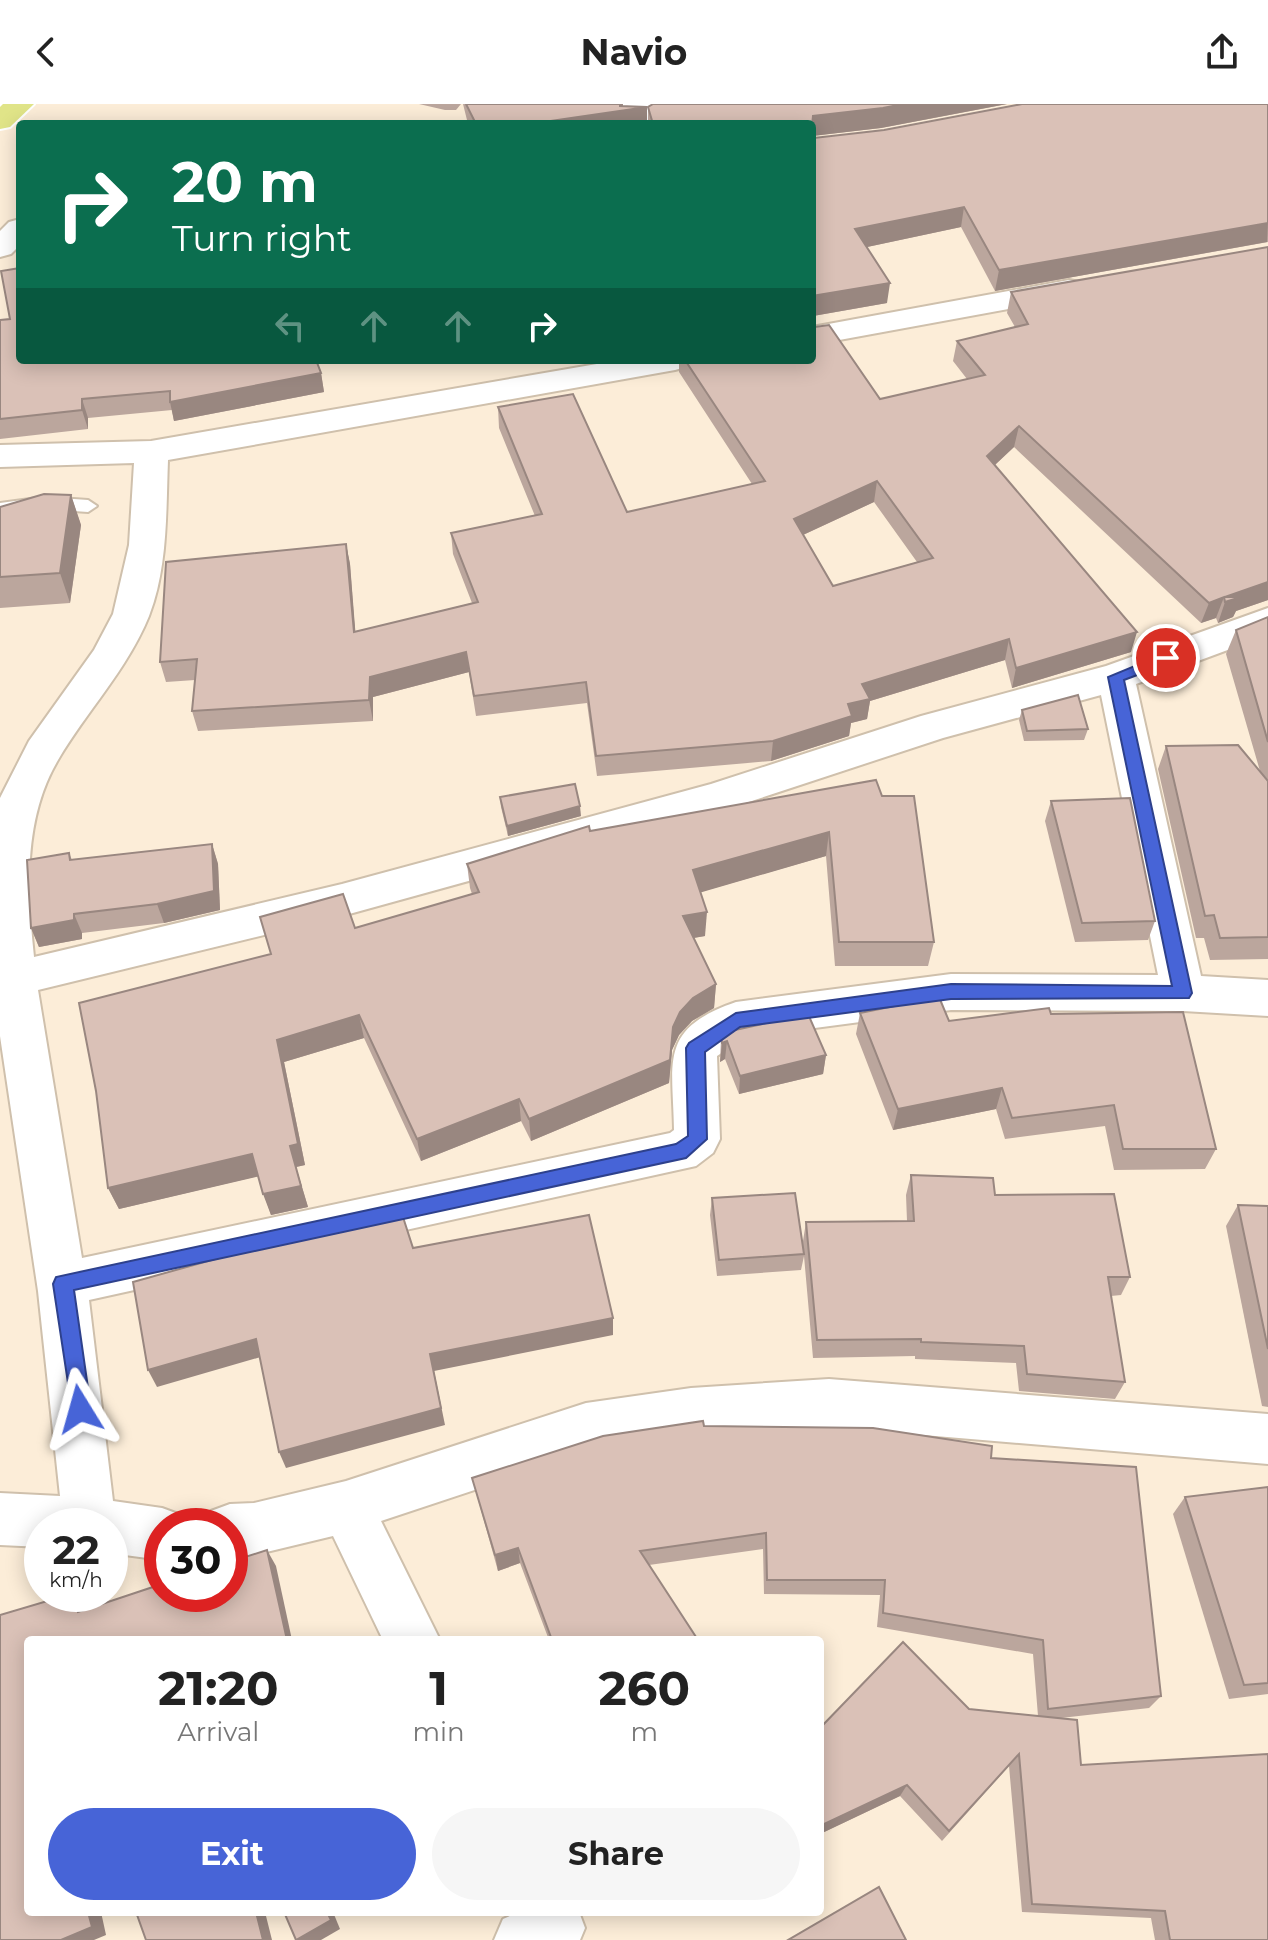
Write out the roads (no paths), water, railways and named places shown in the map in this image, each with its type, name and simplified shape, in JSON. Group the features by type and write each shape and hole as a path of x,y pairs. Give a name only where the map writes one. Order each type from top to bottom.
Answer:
{"highway":[{"path":"0,121 20,104"}],"street":[{"path":"0,248 16,232"},
{"path":"816,335 1091,285"},
{"path":"0,456 151,452 652,364"},
{"path":"98,1508 13,979 8,912 12,828 25,782 123,634 146,550 151,452"},
{"path":"13,979 342,900 700,802 935,726 1116,677 1268,621"},
{"path":"1116,677 1183,993"},
{"path":"63,1284 655,1154 680,1152 697,1139 695,1048 736,1020 951,992 1183,993 1268,998"},
{"path":"248,1529 346,1507 586,1428 691,1412 829,1403 1268,1439"},
{"path":"346,1507 410,1636"},
{"path":"0,1519 24,1521"}],"lane":[{"path":"0,509 45,503 88,506"}]}
